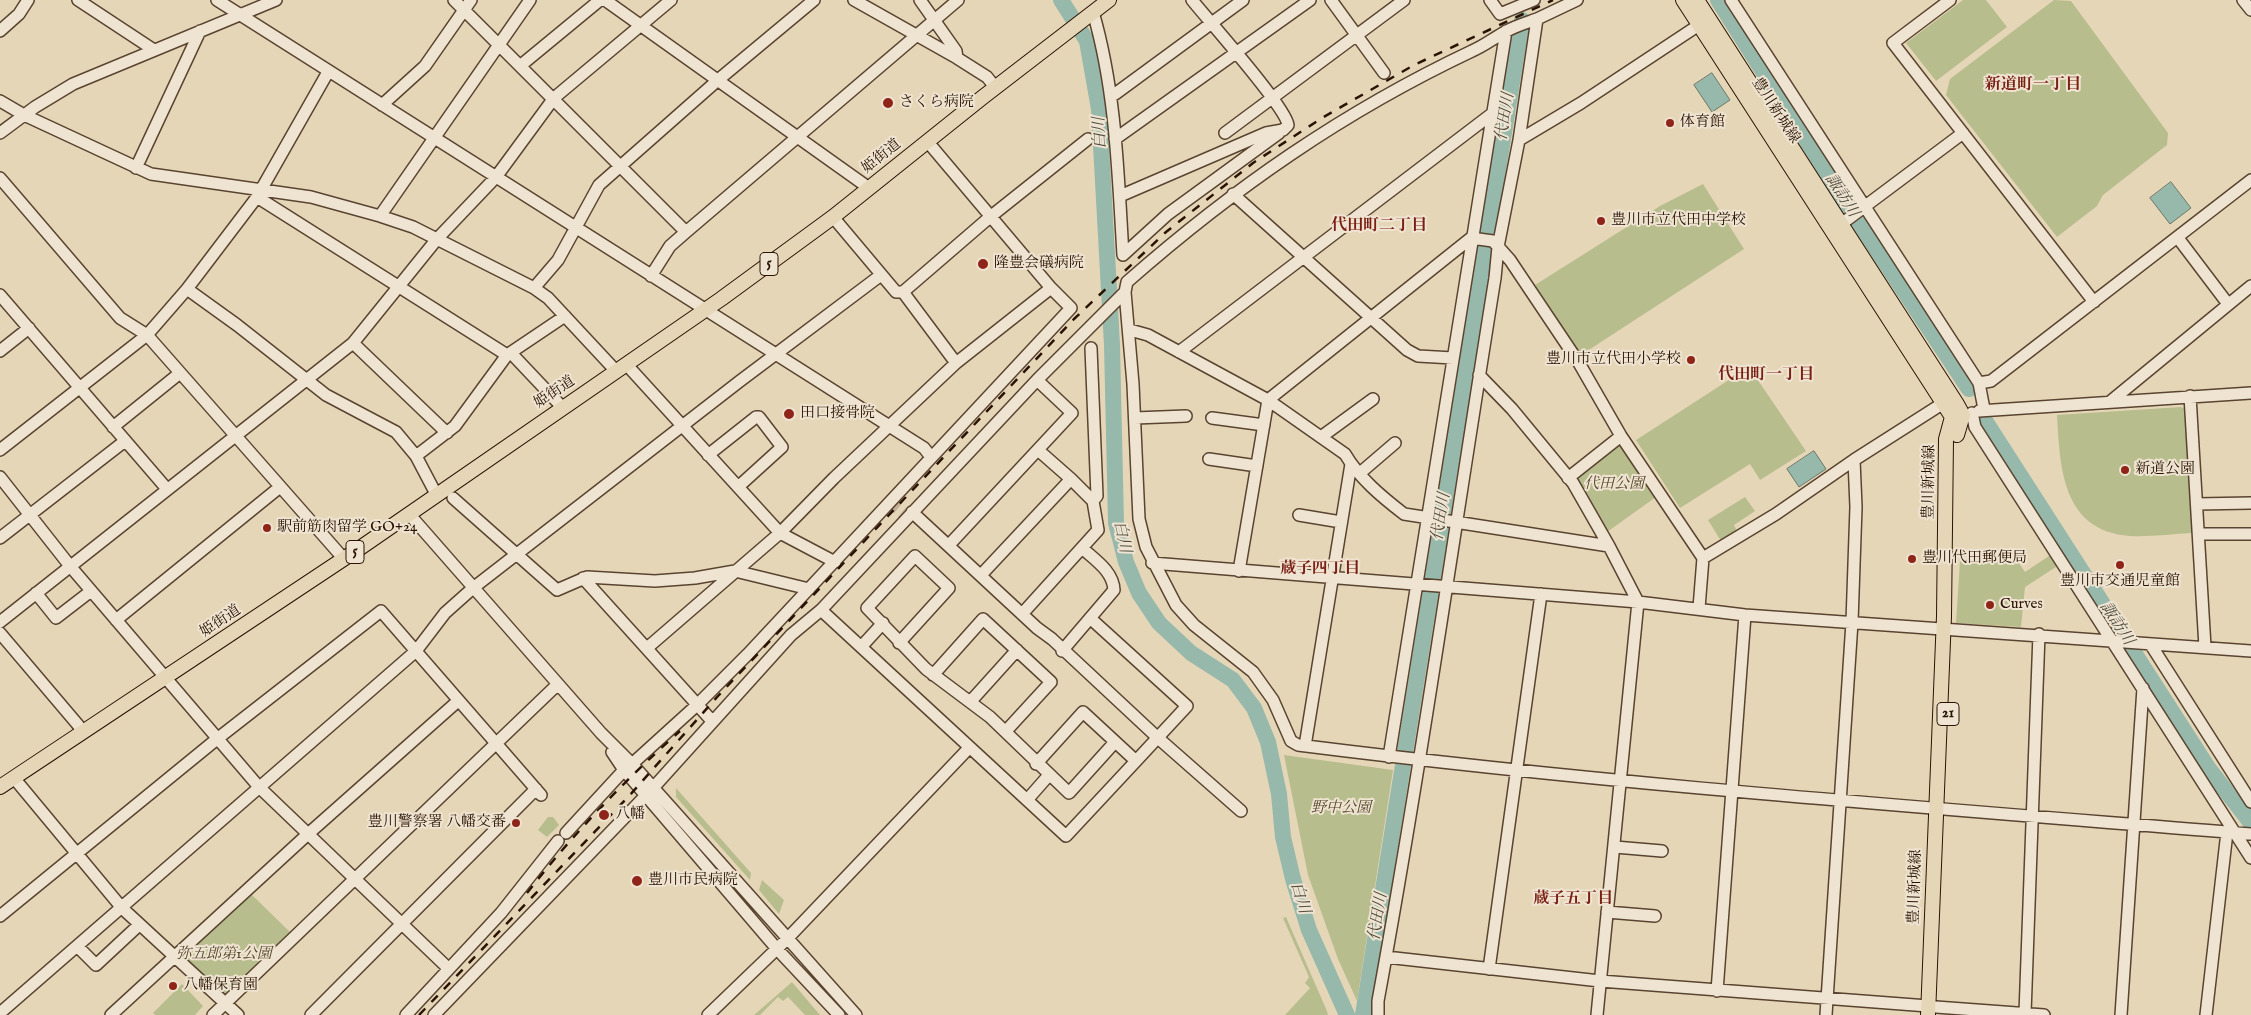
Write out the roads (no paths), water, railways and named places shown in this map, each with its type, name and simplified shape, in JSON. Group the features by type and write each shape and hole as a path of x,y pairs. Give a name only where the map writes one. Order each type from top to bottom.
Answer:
{"main road":[{"name":"姫街道","path":"5,782 84,732 344,559 705,309 832,217 1070,28 1109,0"},
{"name":"豊川新城線","path":"1683,0 1704,21 1840,225 1963,415"},
{"name":"豊川新城線","path":"1697,0 1704,21"},
{"name":"豊川新城線","path":"1840,225 1945,402 1963,415"},
{"name":"豊川新城線","path":"1932,1011 1947,629 1946,439 1963,415"}],"street":[{"path":"0,31 19,14 28,0"},
{"path":"78,0 154,50"},
{"path":"217,0 924,448 931,457"},
{"path":"0,133 24,115 74,84 276,0"},
{"path":"454,0 686,232"},
{"path":"382,106 425,66 471,0"},
{"path":"380,216 530,0"},
{"path":"520,66 600,0"},
{"path":"605,0 869,188"},
{"path":"0,622 305,378 353,343 438,239 496,177 554,98 671,0"},
{"path":"534,288 558,260 599,185 718,80 814,0"},
{"path":"854,0 957,58 987,77 995,87"},
{"path":"920,0 956,50 957,58"},
{"path":"651,276 670,246 796,136 958,0"},
{"path":"1090,13 1108,71 1116,140 1123,255 1168,214 1288,125 1288,119 1192,0"},
{"path":"1115,94 1243,0"},
{"path":"1116,140 1310,0"},
{"path":"1331,0 1384,73"},
{"path":"1225,133 1404,0"},
{"path":"1490,0 1500,14 1526,2"},
{"path":"1577,0 1506,31 1474,50 1373,102 1261,173 1188,229 1127,282 1123,294 1130,330 1138,519 1152,563 1168,595 1186,618 1253,672 1273,700 1294,744 1415,760 1621,783 2239,833"},
{"path":"1731,0 1862,210 1979,383 1984,409"},
{"path":"1950,0 1894,43 2094,302"},
{"path":"2242,0 2251,10"},
{"path":"1378,1015 1378,1002 1415,760 1444,588 1453,521 1479,375 1495,244 1519,140 1536,19"},
{"path":"1519,140 1590,98 1704,21"},
{"path":"136,168 200,31"},
{"path":"1393,757 1453,358 1474,239 1506,31"},
{"path":"0,450 147,335 187,289 260,193 328,72"},
{"path":"0,101 24,115 150,174 260,193 311,197 380,216 413,227 534,288 621,367 682,426 780,533 835,562"},
{"path":"1179,352 1493,113"},
{"path":"1120,196 1266,133 1283,130"},
{"path":"1840,225 1963,133"},
{"path":"832,217 896,292 903,292 990,217 1088,139"},
{"path":"566,832 628,768 697,705 835,562 1071,308 1051,288 990,217 928,141"},
{"path":"0,178 120,318 147,335 344,559"},
{"path":"1979,383 1991,381 2251,180"},
{"path":"260,193 399,286 509,354 563,408"},
{"path":"1234,194 1407,350 1418,356 1453,358"},
{"path":"2178,238 2228,304"},
{"path":"1474,239 1495,244 1510,260 1578,363 1621,436 1703,558 1699,608"},
{"path":"1239,571 1268,400 1370,318 1474,239"},
{"path":"0,1013 416,651 445,613 473,588 518,556 682,426 881,275"},
{"path":"2111,401 2251,286"},
{"path":"647,648 780,533 888,426 956,363 1051,288"},
{"path":"187,289 326,395 396,432 416,456 436,494"},
{"path":"903,292 956,363"},
{"path":"434,1015 649,791 791,635 821,610 1037,380 1123,294"},
{"path":"0,295 167,489"},
{"path":"416,456 455,426 509,354 565,316"},
{"path":"0,351 28,328"},
{"path":"1130,330 1148,335 1268,400 1346,454 1355,468 1382,496 1404,514 1609,546"},
{"path":"353,343 446,433"},
{"path":"1091,348 1097,496 1093,501"},
{"path":"113,427 180,373"},
{"path":"1479,375 1512,409 1568,478 1609,546 1638,602 1597,1015"},
{"path":"949,545 1072,413 1037,380"},
{"path":"2251,393 1984,409 1963,415 1975,427 2118,642 2142,688 2239,833 2251,858"},
{"path":"2190,396 2205,647"},
{"path":"1321,437 1373,399"},
{"path":"1703,558 1776,514 1854,460 1945,402"},
{"path":"1135,418 1186,416"},
{"path":"708,455 756,417 759,417 782,447 738,487"},
{"path":"1212,418 1264,426"},
{"path":"1568,478 1621,436"},
{"path":"0,538 125,440"},
{"path":"1305,746 1341,522 1355,468 1395,443"},
{"path":"1022,614 1098,530 1093,501 1038,450"},
{"path":"1209,459 1257,466"},
{"path":"1826,1015 1852,622 1855,524 1854,460"},
{"path":"0,477 70,566 259,788 449,969"},
{"path":"982,575 1071,479"},
{"path":"116,620 280,487"},
{"path":"453,498 557,590 584,578 655,581 695,578 734,571 808,589"},
{"path":"2197,504 2251,503"},
{"path":"912,512 1158,738 1241,811"},
{"path":"409,514 601,733 628,768 856,1015"},
{"path":"1299,515 1341,522"},
{"path":"2199,534 2251,534"},
{"path":"1062,650 1114,590 1114,584 1108,571 1082,548"},
{"path":"899,643 950,588 915,556 867,608 883,623 899,643 933,675 971,701 1006,731 1036,764 1069,793 1115,742"},
{"path":"1152,563 1444,588 1638,602 1745,615 2039,634 2148,645 2251,651"},
{"path":"584,578 712,721"},
{"path":"36,593 56,618 91,591"},
{"path":"1489,969 1515,770 1541,594"},
{"path":"821,610 1066,836 1188,706 1090,618"},
{"path":"0,916 217,739 381,611 539,792 311,1015"},
{"path":"1716,991 1745,615"},
{"path":"933,675 983,619 1051,682 1006,731"},
{"path":"861,648 883,623"},
{"path":"0,633 84,732"},
{"path":"2024,1014 2039,634"},
{"path":"2148,645 2251,802"},
{"path":"971,701 1017,650"},
{"path":"212,1015 558,684"},
{"path":"2121,1015 2142,688"},
{"path":"111,1015 308,834 458,701"},
{"path":"1036,764 1084,712 1136,761"},
{"path":"708,1015 787,940 970,748"},
{"path":"1026,800 1049,775"},
{"path":"5,782 76,853 139,926 238,1015"},
{"path":"649,791 777,949 839,1015"},
{"path":"2206,1015 2239,833"},
{"path":"406,1015 501,913 558,841"},
{"path":"1615,847 1662,851"},
{"path":"1608,912 1655,916"},
{"path":"501,913 517,928"},
{"path":"77,946 96,965 139,926"},
{"path":"1386,957 1600,982 1827,1000 1932,1011 2044,1015"}],"waterway":[{"name":"白川","path":"1061,0 1087,41 1099,109 1112,345 1116,523 1126,562 1139,593 1159,623 1191,653 1233,680 1254,708 1268,742 1279,794 1283,837 1293,879 1309,930 1347,1015"},
{"name":"諏訪川","path":"1718,0 1847,205 1969,389"},
{"name":"代田川","path":"1363,1015 1522,20"},
{"name":"諏訪川","path":"1986,422 2209,769 2251,823"}],"tunnel":[{"path":"889,502 907,517"}],"railway":[{"path":"419,1015 629,796 718,696 1074,319 1166,232 1253,163 1322,118 1414,65 1553,0"},
{"path":"527,893 562,850 600,809 680,731"}],"place":[{"name":"さくら病院","path":"888,103"},
{"name":"体育館","path":"1670,123"},
{"name":"豊川市立代田中学校","path":"1601,221"},
{"name":"隆豊会礒病院","path":"983,264"},
{"name":"豊川市立代田小学校","path":"1691,360"},
{"name":"田口接骨院","path":"789,414"},
{"name":"新道公園","path":"2125,470"},
{"name":"駅前筋肉留学 GO+24","path":"267,528"},
{"name":"豊川代田郵便局","path":"1912,559"},
{"name":"豊川市交通児童館","path":"2120,565"},
{"name":"Curves","path":"1990,605"},
{"name":"八幡","path":"604,815"},
{"name":"豊川警察署 八幡交番","path":"516,823"},
{"name":"豊川市民病院","path":"637,881"},
{"name":"八幡保育園","path":"173,986"}],"district":[{"name":"新道町一丁目","path":"2033,86"},
{"name":"代田町二丁目","path":"1379,227"},
{"name":"代田町一丁目","path":"1766,376"},
{"name":"蔵子四丁目","path":"1320,570"},
{"name":"蔵子五丁目","path":"1573,900"}],"park label":[{"name":"代田公園","path":"1614,485"},
{"name":"野中公園","path":"1341,809"},
{"name":"弥五郎第1公園","path":"224,955"}]}
